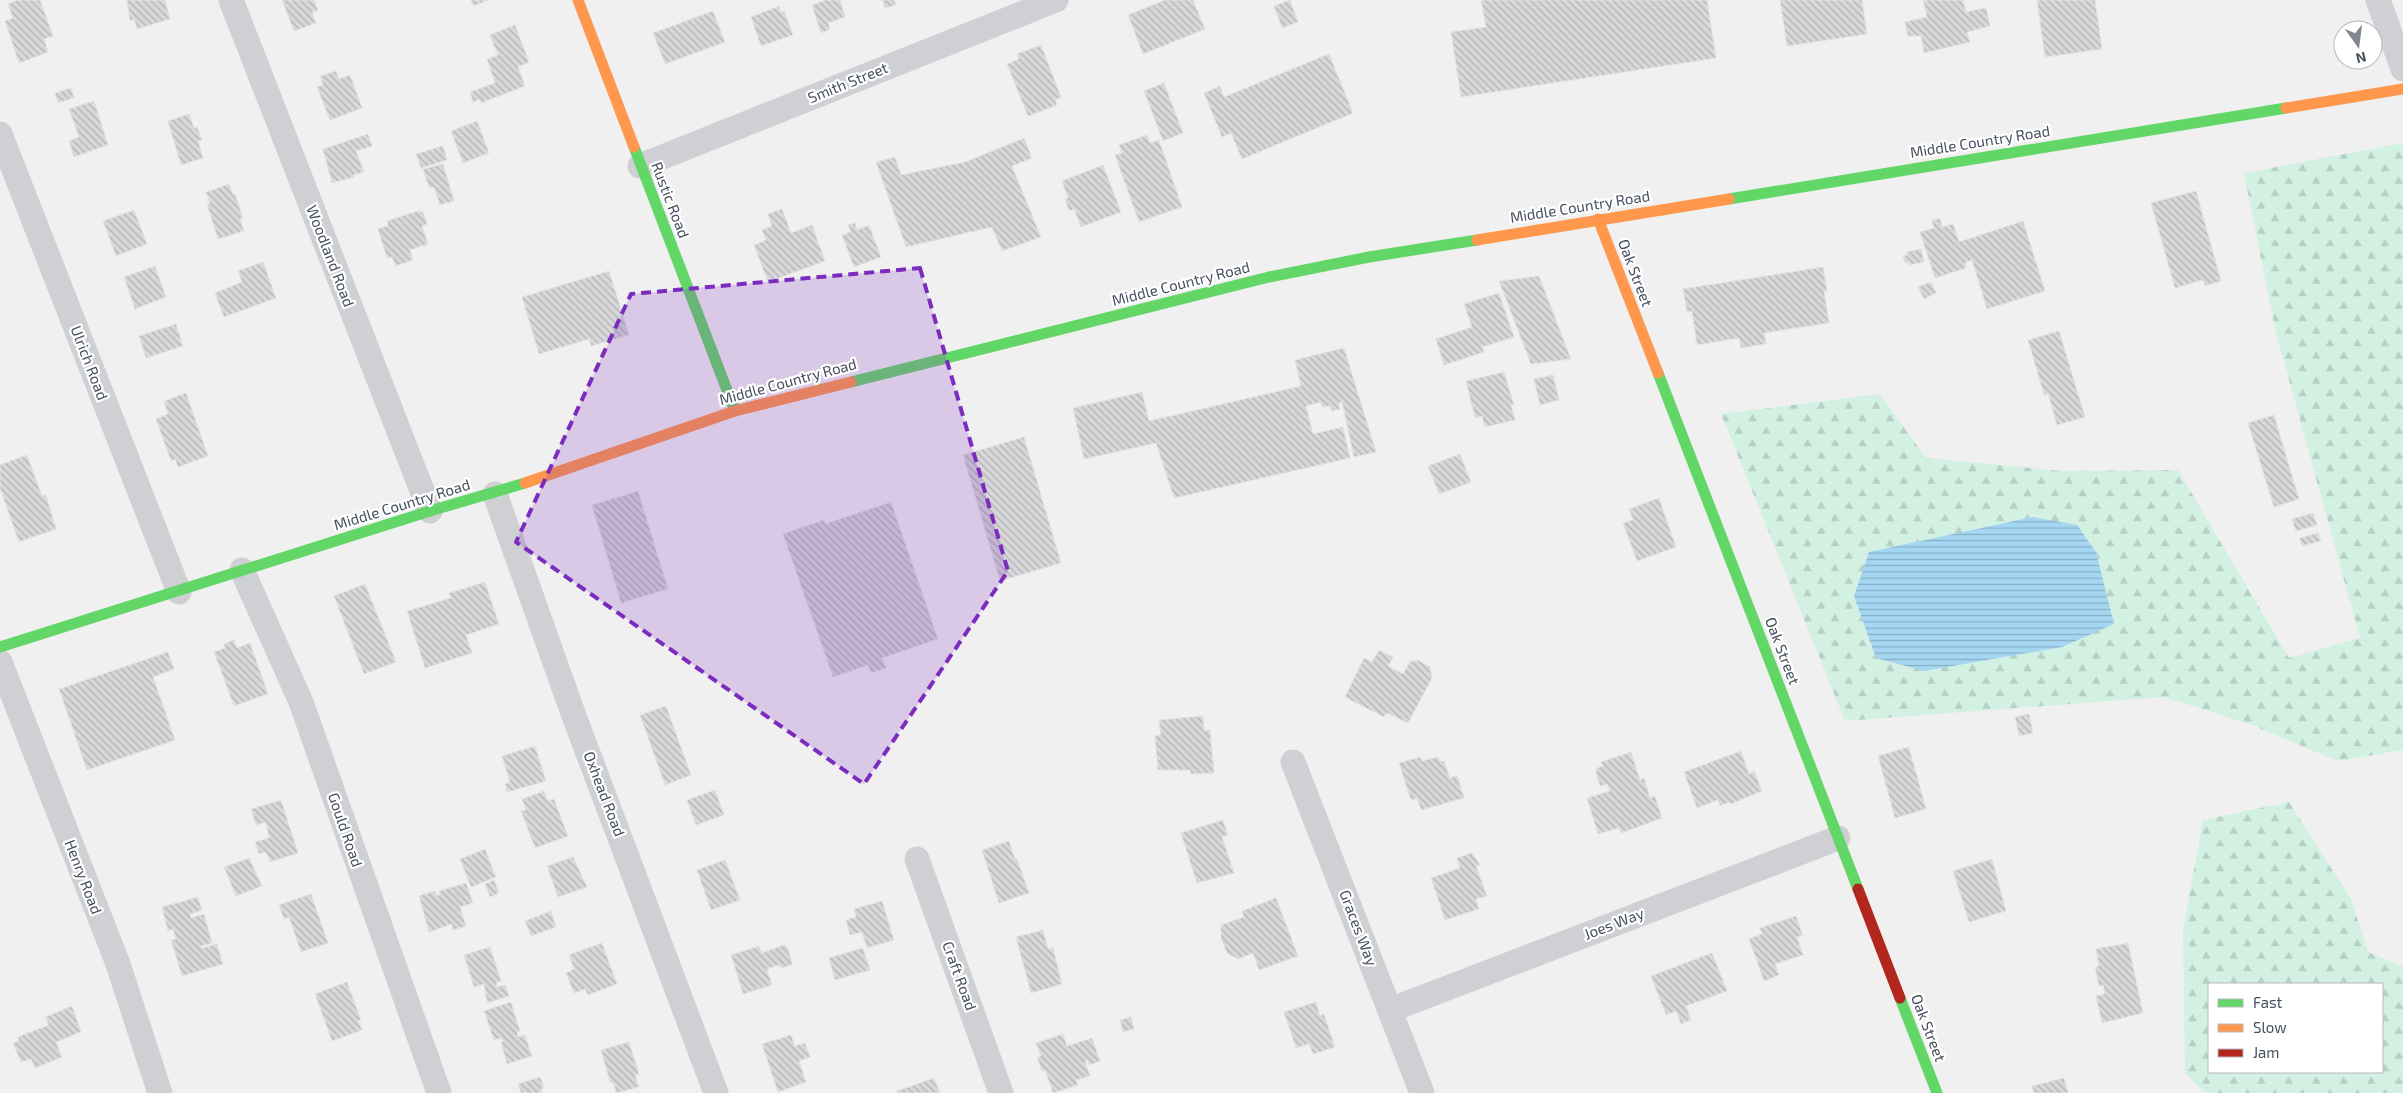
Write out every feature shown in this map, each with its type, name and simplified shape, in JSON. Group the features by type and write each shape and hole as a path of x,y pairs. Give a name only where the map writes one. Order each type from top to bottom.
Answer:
{"main road":[{"name":"Rustic Road","path":"578,0 735,411"},
{"name":"Middle Country Road","path":"0,647 179,592 242,570 430,511 495,494 735,411 1269,278 1369,257 2403,89"},
{"name":"Oak Street","path":"1598,220 1937,1093"}],"street":[{"name":"Woodland Road","path":"231,0 430,511"},
{"name":"Smith Street","path":"640,166 1056,0"},
{"path":"2378,0 2403,69"},
{"name":"Ulrich Road","path":"0,134 179,592"},
{"name":"Oxhead Road","path":"495,494 574,716 716,1093"},
{"name":"Gould Road","path":"242,570 301,702 439,1093"},
{"name":"Henry Road","path":"0,662 118,964 160,1093"},
{"name":"Graces Way","path":"1293,762 1422,1093"},
{"name":"Joes Way","path":"1390,1010 1838,838"},
{"name":"Craft Road","path":"917,859 1002,1093"}],"highlighted area":[{"path":"920,268 1008,571 864,784 516,542 631,294"}],"green space":[{"path":"2403,143 2403,750 2338,761 2249,724 2164,697 1845,721 1721,414 1880,394 1926,458 2062,471 2178,470 2289,658 2360,638 2275,329 2244,173"},
{"path":"2289,802 2351,899 2368,952 2403,966 2403,1093 2206,1093 2185,1073 2183,930 2203,820"}],"water":[{"path":"2033,517 2077,525 2096,552 2114,624 2062,647 1924,671 1876,658 1854,596 1869,552"}],"building":[{"path":"18,0 40,0 53,36 44,39 48,52 19,63 5,21 13,18 8,4"},
{"path":"127,0 165,0 170,19 137,29 134,19 130,21"},
{"path":"282,0 314,0 318,10 312,13 316,23 294,31"},
{"path":"471,0 489,0 473,6"},
{"path":"826,0 840,0 845,17 828,23 830,29 821,33 812,5"},
{"path":"882,0 894,0 896,5 885,8"},
{"path":"1165,0 1193,0 1205,29 1143,54 1128,15"},
{"path":"1290,0 1298,22 1282,28 1274,6"},
{"path":"1481,0 1707,0 1716,58 1461,97 1451,32 1486,27"},
{"path":"1780,0 1862,0 1867,34 1787,46"},
{"path":"1923,0 1963,0 1966,12 1986,8 1990,26 1967,32 1970,42 1924,53 1921,36 1908,36 1905,22 1927,17"},
{"path":"2037,0 2095,0 2102,49 2045,57"},
{"path":"779,6 781,13 784,11 793,35 761,46 751,17"},
{"path":"713,11 725,42 665,64 653,33"},
{"path":"515,25 529,62 518,67 525,86 481,103 480,99 473,102 470,92 495,83 487,59 498,55 490,35"},
{"path":"1041,45 1061,97 1055,100 1057,105 1028,116 1007,64 1019,59 1017,54"},
{"path":"1329,54 1353,113 1242,159 1231,133 1222,137 1204,93 1220,86 1224,97"},
{"path":"336,71 339,79 350,75 362,108 330,120 317,87 323,85 320,76"},
{"path":"1164,83 1183,133 1163,141 1144,91"},
{"path":"71,88 74,98 58,103 55,93"},
{"path":"94,101 108,145 74,157 69,141 79,137 69,109"},
{"path":"189,114 194,128 197,127 202,140 198,141 203,158 181,165 168,121"},
{"path":"477,121 489,153 463,163 451,131"},
{"path":"368,134 372,146 356,151 364,172 332,183 323,149"},
{"path":"1147,135 1150,143 1159,140 1182,207 1139,222 1115,155 1122,153 1119,145"},
{"path":"1024,138 1032,158 1012,166 1041,237 1002,251 992,227 906,247 876,162 895,157 901,175 965,162"},
{"path":"443,146 447,160 421,168 416,154"},
{"path":"443,164 454,201 440,205 434,187 429,188 423,169"},
{"path":"1103,165 1121,212 1081,227 1074,209 1069,211 1065,199 1068,198 1062,181"},
{"path":"229,184 233,195 235,194 243,218 240,219 244,231 218,239 207,204 210,203 206,192"},
{"path":"2196,191 2221,281 2205,286 2203,280 2175,288 2151,203"},
{"path":"782,209 791,233 812,225 825,261 768,282 754,245 766,240 762,230 772,226 768,214"},
{"path":"134,210 147,244 116,256 103,221"},
{"path":"418,211 423,212 427,224 422,226 428,244 410,250 413,260 396,266 392,257 387,258 378,229 388,226 387,221"},
{"path":"1940,218 1942,227 1953,224 1959,242 2023,221 2045,291 1987,309 1972,260 1965,263 1966,268 1935,278 1920,232 1934,228 1932,221"},
{"path":"855,223 857,230 869,225 881,257 854,267 842,235 851,232 848,225"},
{"path":"1921,249 1924,262 1909,265 1909,262 1905,263 1903,256 1907,255 1906,252"},
{"path":"263,262 276,298 224,317 215,293 242,282 238,271"},
{"path":"155,266 166,297 135,309 124,277"},
{"path":"1823,267 1827,291 1824,291 1829,323 1764,333 1766,344 1741,348 1739,338 1697,345 1692,311 1687,312 1683,289"},
{"path":"609,271 629,335 591,346 589,339 539,354 522,297"},
{"path":"1539,276 1571,359 1531,364 1499,281"},
{"path":"1931,282 1936,293 1924,299 1918,287"},
{"path":"1499,293 1514,337 1482,347 1484,352 1444,365 1436,339 1472,327 1464,304"},
{"path":"176,324 183,346 146,358 139,336"},
{"path":"2059,331 2085,417 2057,425 2048,393 2044,395 2028,340"},
{"path":"1344,348 1376,452 1354,457 1342,402 1339,403 1340,409 1332,411 1330,406 1322,407 1321,402 1306,406 1313,434 1343,427 1350,458 1174,498 1156,443 1084,459 1073,408 1142,392 1149,421 1301,386 1295,360"},
{"path":"1504,372 1514,405 1511,405 1515,420 1485,427 1482,416 1475,418 1466,381"},
{"path":"1553,375 1559,400 1540,405 1534,379"},
{"path":"186,393 208,456 178,467 175,459 171,461 156,419 168,414 164,401"},
{"path":"2274,415 2299,499 2274,507 2248,423"},
{"path":"1024,437 1061,563 1000,581 963,455"},
{"path":"1460,454 1471,482 1439,494 1428,466"},
{"path":"27,455 42,496 46,495 56,529 19,542 0,488 0,465"},
{"path":"638,491 668,589 621,603 592,505"},
{"path":"1659,498 1676,547 1637,561 1623,523 1633,520 1629,509"},
{"path":"891,502 938,639 882,658 886,668 871,673 868,665 833,677 783,534 824,520 825,524"},
{"path":"2313,513 2317,525 2296,531 2292,519"},
{"path":"2318,533 2321,541 2302,546 2300,538"},
{"path":"485,582 499,624 466,635 472,653 425,668 407,611 451,598 449,593"},
{"path":"365,584 396,662 364,674 334,596"},
{"path":"234,640 237,648 250,643 268,694 234,706 214,652 225,648 224,644"},
{"path":"1379,650 1393,657 1388,666 1403,674 1410,662 1418,660 1430,667 1432,678 1408,723 1387,713 1384,717 1345,697 1364,658 1372,662"},
{"path":"168,652 174,669 153,677 175,740 87,770 59,689"},
{"path":"666,706 691,775 665,785 640,715"},
{"path":"2029,714 2033,733 2019,736 2015,717"},
{"path":"1203,716 1204,731 1210,730 1214,773 1191,774 1190,770 1158,770 1155,736 1161,735 1159,720"},
{"path":"535,746 546,781 507,792 505,784 510,782 502,756"},
{"path":"1909,747 1926,809 1895,818 1878,756"},
{"path":"1741,751 1749,774 1754,771 1762,791 1731,804 1730,802 1720,806 1718,800 1697,808 1684,772"},
{"path":"1631,752 1640,780 1644,778 1650,798 1655,796 1662,818 1621,833 1619,828 1598,834 1587,798 1610,791 1607,784 1600,786 1596,773 1597,768 1603,766 1601,762"},
{"path":"1420,757 1422,761 1438,757 1440,762 1444,761 1450,778 1457,775 1464,798 1421,810 1417,798 1411,800 1399,763"},
{"path":"715,790 724,815 696,825 687,800"},
{"path":"544,791 548,801 554,799 568,836 535,848 521,811 526,810 522,799"},
{"path":"281,800 298,853 270,862 266,852 259,854 255,842 269,838 266,822 256,825 251,809"},
{"path":"1223,820 1228,835 1222,837 1234,873 1197,883 1181,833"},
{"path":"1009,841 1029,893 999,903 982,850"},
{"path":"485,849 496,877 471,887 460,859"},
{"path":"1472,853 1480,865 1476,866 1487,896 1476,899 1479,909 1445,920 1431,878 1460,868 1457,858"},
{"path":"573,857 587,887 558,897 547,866"},
{"path":"249,858 262,886 236,896 224,867"},
{"path":"1992,859 2006,911 1969,922 1953,871"},
{"path":"725,860 740,900 711,910 697,870"},
{"path":"494,880 499,893 490,897 485,884"},
{"path":"466,883 473,903 460,907 466,926 453,930 452,924 429,932 419,896 435,891 436,895 440,895 439,891"},
{"path":"311,894 328,943 301,952 289,917 284,919 279,905"},
{"path":"198,897 202,910 190,914 191,918 204,914 212,943 201,946 202,948 217,944 223,964 182,976 171,940 176,939 173,929 168,931 162,907"},
{"path":"1276,898 1298,956 1259,970 1253,953 1238,959 1227,953 1221,938 1221,925 1244,917 1242,911"},
{"path":"882,901 894,940 867,948 862,932 850,935 846,920 856,917 854,909"},
{"path":"551,911 556,927 531,936 525,921"},
{"path":"1796,916 1803,936 1797,937 1803,955 1775,964 1779,975 1764,981 1749,939 1762,934 1760,928"},
{"path":"1043,930 1048,949 1053,948 1062,984 1031,993 1016,937"},
{"path":"602,943 617,984 588,995 585,989 574,993 566,973 574,969 569,955"},
{"path":"2128,943 2143,1013 2102,1023 2096,996 2105,994 2103,985 2099,986 2095,967 2099,966 2096,949"},
{"path":"784,945 788,948 791,965 782,968 778,965 767,969 772,985 743,994 731,955 759,946 762,953"},
{"path":"490,947 501,981 496,983 497,987 505,985 509,996 487,1003 484,984 474,987 464,955"},
{"path":"863,948 870,970 835,980 829,958"},
{"path":"1712,953 1727,991 1686,1006 1691,1020 1681,1024 1676,1011 1666,1015 1651,976"},
{"path":"347,982 361,1020 358,1020 362,1030 332,1041 315,994"},
{"path":"511,1002 520,1031 517,1032 518,1037 525,1035 532,1056 507,1064 501,1042 503,1042 502,1038 494,1040 484,1011"},
{"path":"1316,1002 1320,1016 1324,1014 1335,1047 1313,1054 1309,1044 1296,1048 1284,1012"},
{"path":"72,1006 81,1032 56,1042 62,1057 35,1068 31,1059 21,1062 13,1043 19,1041 18,1037 49,1025 45,1017"},
{"path":"1131,1017 1134,1029 1123,1032 1120,1020"},
{"path":"1063,1034 1067,1046 1092,1038 1100,1061 1089,1065 1088,1060 1085,1061 1090,1076 1076,1080 1078,1085 1053,1093 1045,1070 1042,1071 1037,1057 1041,1056 1036,1043"},
{"path":"791,1035 795,1046 805,1043 810,1057 799,1061 806,1082 778,1092 762,1044"},
{"path":"629,1042 639,1074 635,1075 639,1087 616,1093 614,1084 610,1082 601,1050"},
{"path":"540,1077 544,1088 541,1089 542,1093 521,1093 518,1084"},
{"path":"934,1078 940,1093 898,1093 897,1091"},
{"path":"2064,1078 2068,1093 2034,1093 2032,1086"}],"traffic: fast":[{"path":"1729,199 2286,108"},
{"path":"634,147 735,411"},
{"path":"851,382 1269,277 1369,257 1477,240"},
{"path":"1658,373 1858,889"},
{"path":"0,647 430,511 525,483"},
{"path":"1900,998 1937,1093"}],"traffic: slow":[{"path":"578,0 634,147"},
{"path":"2286,108 2403,89"},
{"path":"1477,240 1729,199"},
{"path":"1598,219 1658,373"},
{"path":"525,483 735,411 851,382"}],"traffic: jam":[{"path":"1858,889 1900,998"}]}
